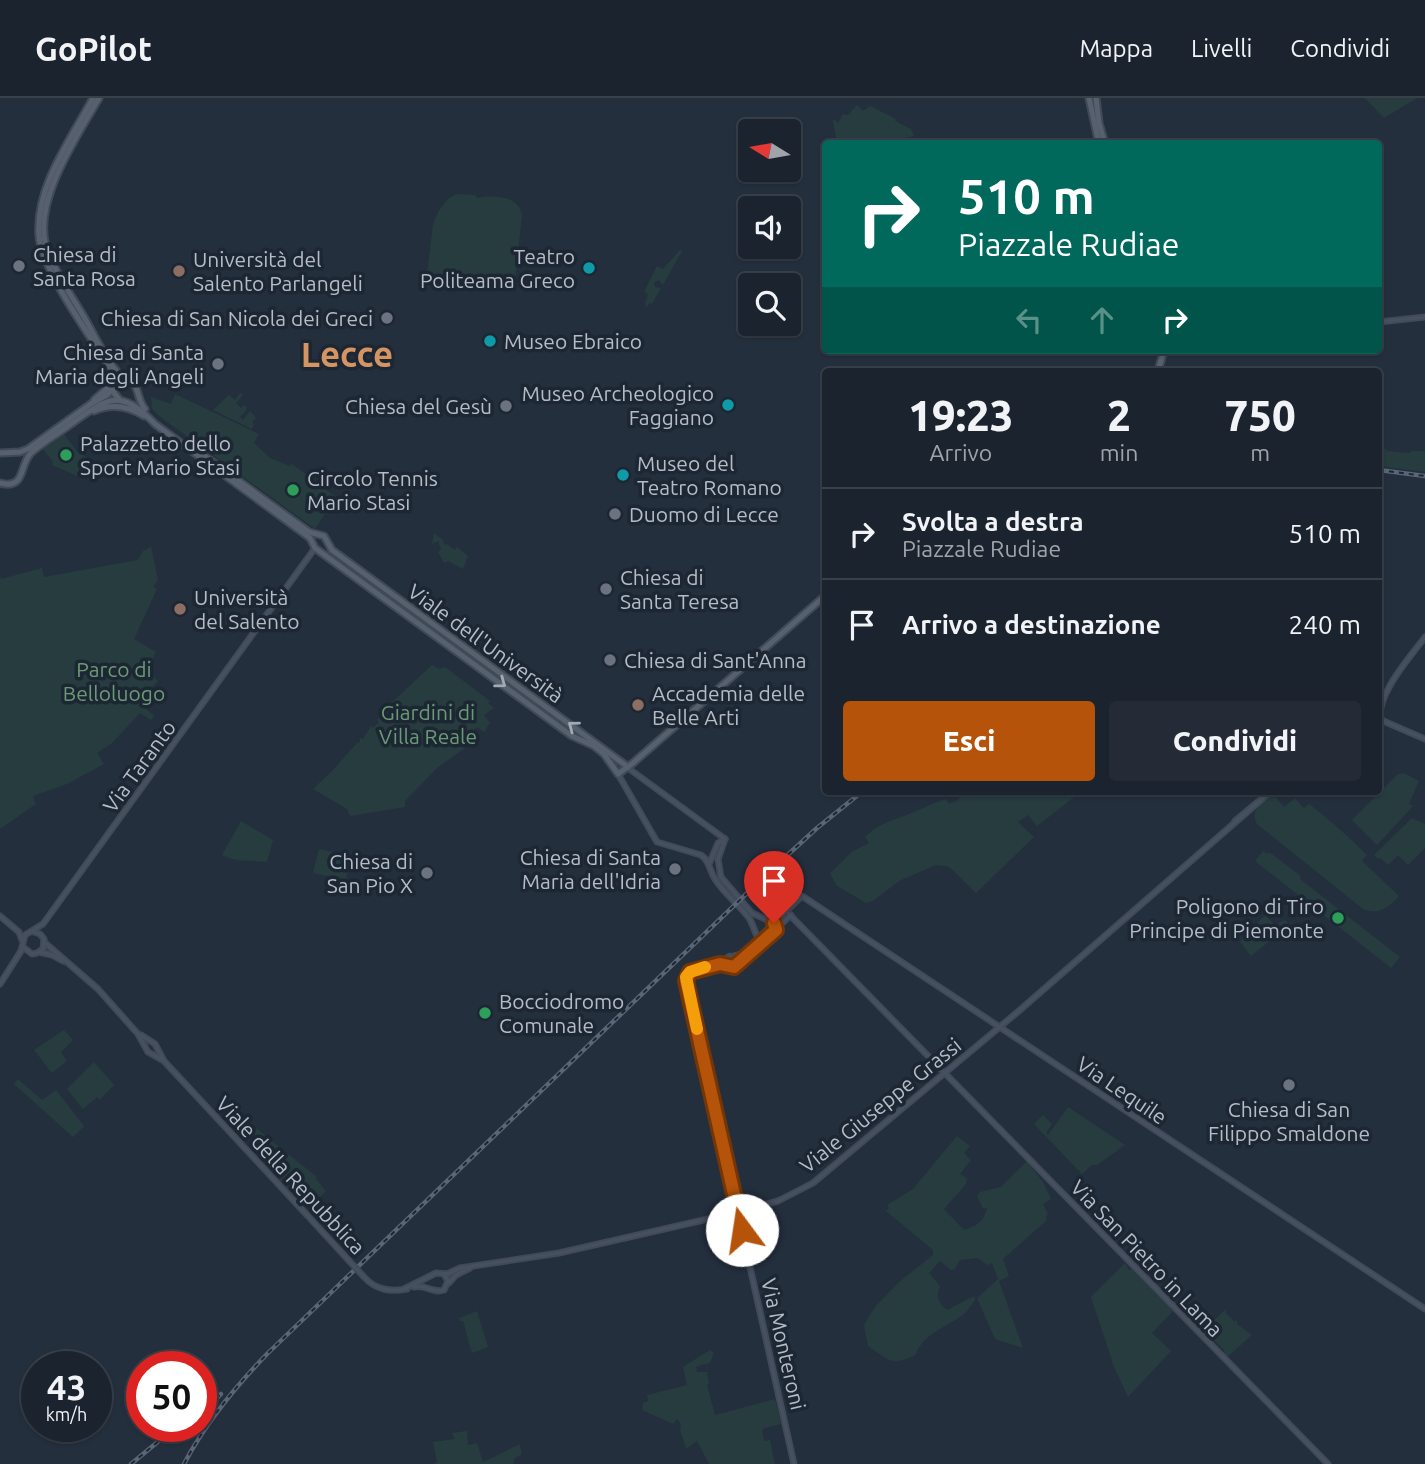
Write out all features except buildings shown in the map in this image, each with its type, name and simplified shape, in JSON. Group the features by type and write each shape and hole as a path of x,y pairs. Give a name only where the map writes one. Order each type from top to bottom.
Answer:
{"main road":[{"path":"1089,98 1098,140"},
{"path":"1096,98 1104,140"},
{"path":"96,99 51,178 43,201 39,234 45,258 113,372 115,395 314,538"},
{"path":"96,99 55,180 48,200 44,231 49,254 68,291 113,365 125,379 135,384 141,404 165,428 309,532 317,549 325,548 327,543"},
{"path":"1382,322 1425,317"},
{"path":"0,453 28,449 92,403 109,387 113,372"},
{"path":"92,403 107,395 125,379"},
{"path":"0,483 14,483 22,475 30,454 81,417 124,402 135,397 137,393"},
{"path":"14,453 20,457 23,467"},
{"name":"Viale dell'Università","path":"314,538 324,536 332,550 628,767"},
{"name":"Viale dell'Università","path":"317,549 572,736 595,747 609,759 618,774"},
{"name":"Via Taranto","path":"32,932 50,915 317,549"},
{"path":"762,943 752,923 716,880 706,859 701,855 657,842 618,774 822,598"},
{"path":"1382,701 1425,637"},
{"path":"1382,720 1425,739"},
{"path":"628,767 725,839"},
{"name":"Viale Giuseppe Grassi","path":"430,1277 436,1273 444,1274 460,1268 559,1253 746,1210 778,1201 813,1183 999,1027 1266,795"},
{"path":"710,869 713,851 718,843 725,839"},
{"path":"725,839 718,859 720,877 752,913 774,923 776,930"},
{"name":"Via Lequile","path":"786,911 802,897 1425,1309"},
{"path":"715,964 742,954 786,911"},
{"name":"Via San Pietro in Lama","path":"786,911 1328,1464"},
{"path":"715,964 733,967 791,915"},
{"path":"0,916 19,932 23,946 16,962 0,984"},
{"path":"8,922 40,934 44,942 39,952 16,962"},
{"path":"747,949 752,939 752,923"},
{"path":"22,940 32,932"},
{"name":"Viale della Repubblica","path":"44,942 99,989 138,1034 148,1052 164,1061"},
{"path":"23,946 32,954"},
{"name":"Viale della Repubblica","path":"39,952 52,955 68,964"},
{"path":"734,956 737,964"},
{"path":"727,958 727,965"},
{"name":"Via Monteroni","path":"715,964 690,972 686,981 794,1464"},
{"name":"Viale della Repubblica","path":"138,1034 156,1044 164,1061 372,1285 384,1290 422,1285 430,1287"},
{"path":"146,1046 152,1042"},
{"path":"153,1054 157,1049"},
{"name":"Via Monteroni","path":"742,1230 746,1210"},
{"name":"Viale Giuseppe Grassi","path":"430,1287 440,1292 456,1275 473,1266"},
{"path":"444,1274 447,1285"},
{"path":"404,1289 430,1277 430,1287"}],"green space":[{"path":"1365,98 1417,98 1384,118"},
{"path":"857,105 863,111 870,106 911,129 914,136 896,140 836,140 833,121 834,119 838,123 843,114 848,115"},
{"path":"456,194 475,195 477,198 504,198 516,203 520,208 522,215 515,281 503,292 433,284 427,274 433,224 439,210"},
{"path":"680,250 682,251 663,285 659,280 654,282 655,287 661,288 652,304 649,303 647,307 645,305 648,294 644,292 657,266 663,269"},
{"path":"240,393 243,395 236,403 247,409 240,417 243,420 250,411 256,418 252,422 252,429 213,410 229,395 235,400"},
{"path":"175,394 259,434 254,443 270,458 290,466 292,464 336,497 315,529 152,409 151,397 171,404"},
{"name":"Palazzetto dello Sport Mario Stasi","path":"64,434 76,450 96,464 84,479 52,465 53,462 43,449"},
{"path":"1382,448 1410,453 1425,451 1425,472 1382,466"},
{"path":"434,533 445,545 455,550 457,547 468,556 463,569 448,561 444,563 438,552 441,549 438,541 432,544"},
{"name":"Parco di Belloluogo","path":"151,547 158,580 153,587 157,589 134,639 156,652 147,670 158,681 147,693 153,699 145,708 154,716 151,720 140,713 112,743 97,753 104,764 67,784 33,796 36,804 0,829 0,575 1,579 42,568 44,577 138,560 143,551"},
{"name":"Giardini di Villa Reale","path":"432,665 439,669 445,667 490,701 488,703 494,708 484,715 490,723 484,732 477,727 467,736 472,743 437,768 405,801 405,807 350,816 347,809 313,789 358,742 360,743 360,738 363,739 371,726 373,728 379,722 377,720 387,707"},
{"path":"1404,773 1419,781 1409,804 1413,806 1377,845 1352,820 1377,795 1382,795 1382,790 1398,774"},
{"path":"962,795 1077,795 1037,826 1028,815 1018,822 1034,837 976,893 947,866 936,865 899,881 873,901 866,903 837,886 830,873 853,851 869,843 865,837 875,828 946,799 949,804"},
{"path":"1270,795 1274,795 1284,807 1295,798 1304,808 1309,804 1367,855 1362,861 1399,896 1379,911 1363,909 1257,824 1255,815"},
{"path":"1412,818 1425,824 1425,848 1408,865 1398,855 1388,865 1378,859 1374,855"},
{"path":"241,821 273,840 267,862 239,860 222,855"},
{"path":"319,849 350,856 346,880 313,873"},
{"name":"Poligono di Tiro Principe di Piemonte","path":"1263,851 1268,854 1269,852 1301,876 1300,879 1400,957 1391,968 1255,861"},
{"path":"1265,915 1275,925 1285,920 1289,924 1294,921 1251,956 1240,942"},
{"path":"64,1030 73,1040 61,1052 67,1061 52,1073 34,1050"},
{"path":"94,1062 114,1085 99,1100 97,1097 83,1109 67,1089"},
{"path":"18,1079 42,1100 56,1090 84,1126 73,1137 14,1084"},
{"path":"1068,1107 1125,1145 1082,1174 1034,1124 1043,1115 1052,1124 1046,1133 1048,1135"},
{"path":"257,1129 317,1177 326,1191 311,1206 302,1204 259,1157 267,1148 253,1133"},
{"path":"957,1136 970,1146 964,1153 971,1160 960,1174 967,1178 966,1184 944,1209 964,1230 976,1225 984,1216 987,1207 983,1209 977,1196 980,1192 1001,1187 1027,1161 1043,1182 1051,1199 1043,1204 1048,1214 1047,1220 1003,1259 1009,1276 999,1281 1023,1348 995,1339 977,1298 998,1279 992,1263 987,1265 978,1258 960,1260 955,1269 951,1270 940,1261 929,1273 940,1286 938,1297 942,1305 947,1310 972,1297 975,1297 975,1300 964,1314 924,1341 915,1355 900,1361 890,1360 868,1346 864,1325 875,1307 899,1282 933,1255 933,1250 886,1211 889,1208 887,1205 913,1189"},
{"path":"1125,1263 1129,1270 1132,1269 1173,1311 1152,1333 1171,1351 1128,1397 1114,1367 1091,1297"},
{"path":"1226,1309 1226,1313 1235,1322 1237,1320 1237,1324 1252,1335 1226,1358 1224,1350 1206,1332 1200,1333"},
{"path":"477,1311 488,1347 472,1353 463,1321 459,1318"},
{"path":"710,1350 714,1353 710,1363 706,1364 708,1369 705,1364 696,1367 697,1372 708,1372 707,1385 715,1415 775,1399 781,1424 762,1429 764,1441 770,1440 775,1464 709,1464 697,1441 686,1449 680,1430 681,1424 677,1419 673,1424 642,1410 643,1403 648,1401 647,1395 687,1385 683,1367"},
{"path":"467,1431 468,1445 477,1443 483,1462 518,1445 522,1454 515,1458 513,1464 433,1464 437,1462 433,1442 455,1439 452,1433"}],"railway":[{"path":"1382,470 1425,476"},
{"path":"184,1464 222,1406 268,1353 769,872 858,795"},
{"path":"217,1398 221,1394"},
{"path":"131,1464 158,1442"}],"slow traffic":[{"path":"697,1029 686,977 690,972 705,967"}],"place":[{"name":"Chiesa di Santa Rosa","path":"19,266"},
{"name":"Teatro Politeama Greco","path":"589,268"},
{"name":"Università del Salento Parlangeli","path":"179,271"},
{"name":"Chiesa di San Nicola dei Greci","path":"387,318"},
{"name":"Museo Ebraico","path":"490,341"},
{"name":"Chiesa di Santa Maria degli Angeli","path":"218,364"},
{"name":"Museo Archeologico Faggiano","path":"728,405"},
{"name":"Chiesa del Gesù","path":"506,406"},
{"name":"Palazzetto dello Sport Mario Stasi","path":"66,455"},
{"name":"Museo del Teatro Romano","path":"623,475"},
{"name":"Circolo Tennis Mario Stasi","path":"293,490"},
{"name":"Duomo di Lecce","path":"615,514"},
{"name":"Chiesa di Santa Teresa","path":"606,589"},
{"name":"Università del Salento","path":"180,609"},
{"name":"Chiesa di Sant'Anna","path":"610,660"},
{"name":"Accademia delle Belle Arti","path":"638,705"},
{"name":"Chiesa di Santa Maria dell'Idria","path":"675,869"},
{"name":"Chiesa di San Pio X","path":"427,873"},
{"name":"Poligono di Tiro Principe di Piemonte","path":"1338,918"},
{"name":"Bocciodromo Comunale","path":"485,1013"},
{"name":"Chiesa di San Filippo Smaldone","path":"1289,1085"}],"district":[{"name":"Lecce","path":"347,354"}],"route":[{"path":"742,1230 686,981 690,972 712,965 726,964 734,967 776,930 774,923"}]}
